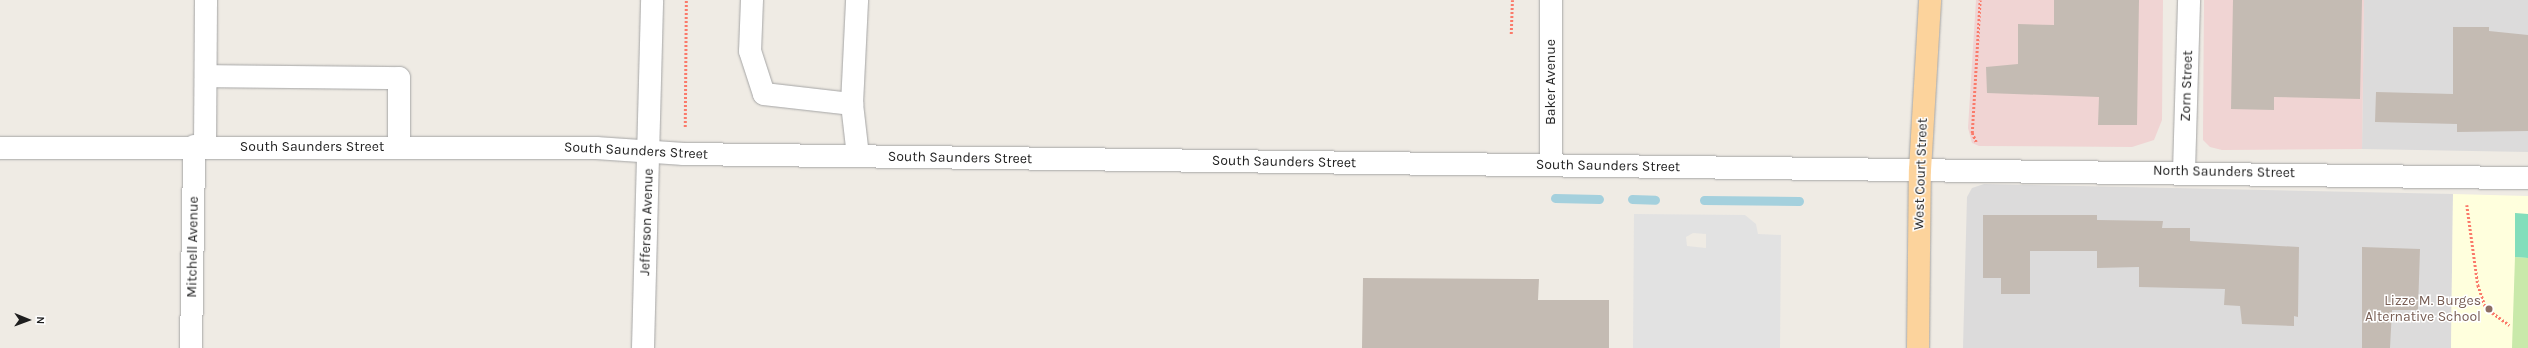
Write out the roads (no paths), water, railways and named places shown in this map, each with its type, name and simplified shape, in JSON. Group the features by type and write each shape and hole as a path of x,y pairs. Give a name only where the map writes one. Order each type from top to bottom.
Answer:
{"main road":[{"name":"West Court Street","path":"1918,348 1920,170 1930,0"}],"street":[{"name":"Mitchell Avenue","path":"191,348 200,146 206,76 206,0"},
{"name":"Jefferson Avenue","path":"643,348 652,0"},
{"path":"752,0 750,51 764,94 852,104"},
{"path":"857,0 852,104 858,156"},
{"name":"Baker Avenue","path":"1551,0 1551,165"},
{"name":"Zorn Street","path":"2184,171 2189,0"},
{"path":"206,76 399,78 399,147"},
{"name":"South Saunders Street","path":"0,148 200,146 596,148 649,154 1920,170"},
{"name":"North Saunders Street","path":"1920,170 2184,171 2528,178"}],"waterway":[{"path":"1555,198 1599,199"},
{"path":"1632,199 1655,200"},
{"path":"1704,200 1799,201"}],"place":[{"name":"Lizze M. Burges Alternative School","path":"2489,309"}]}
